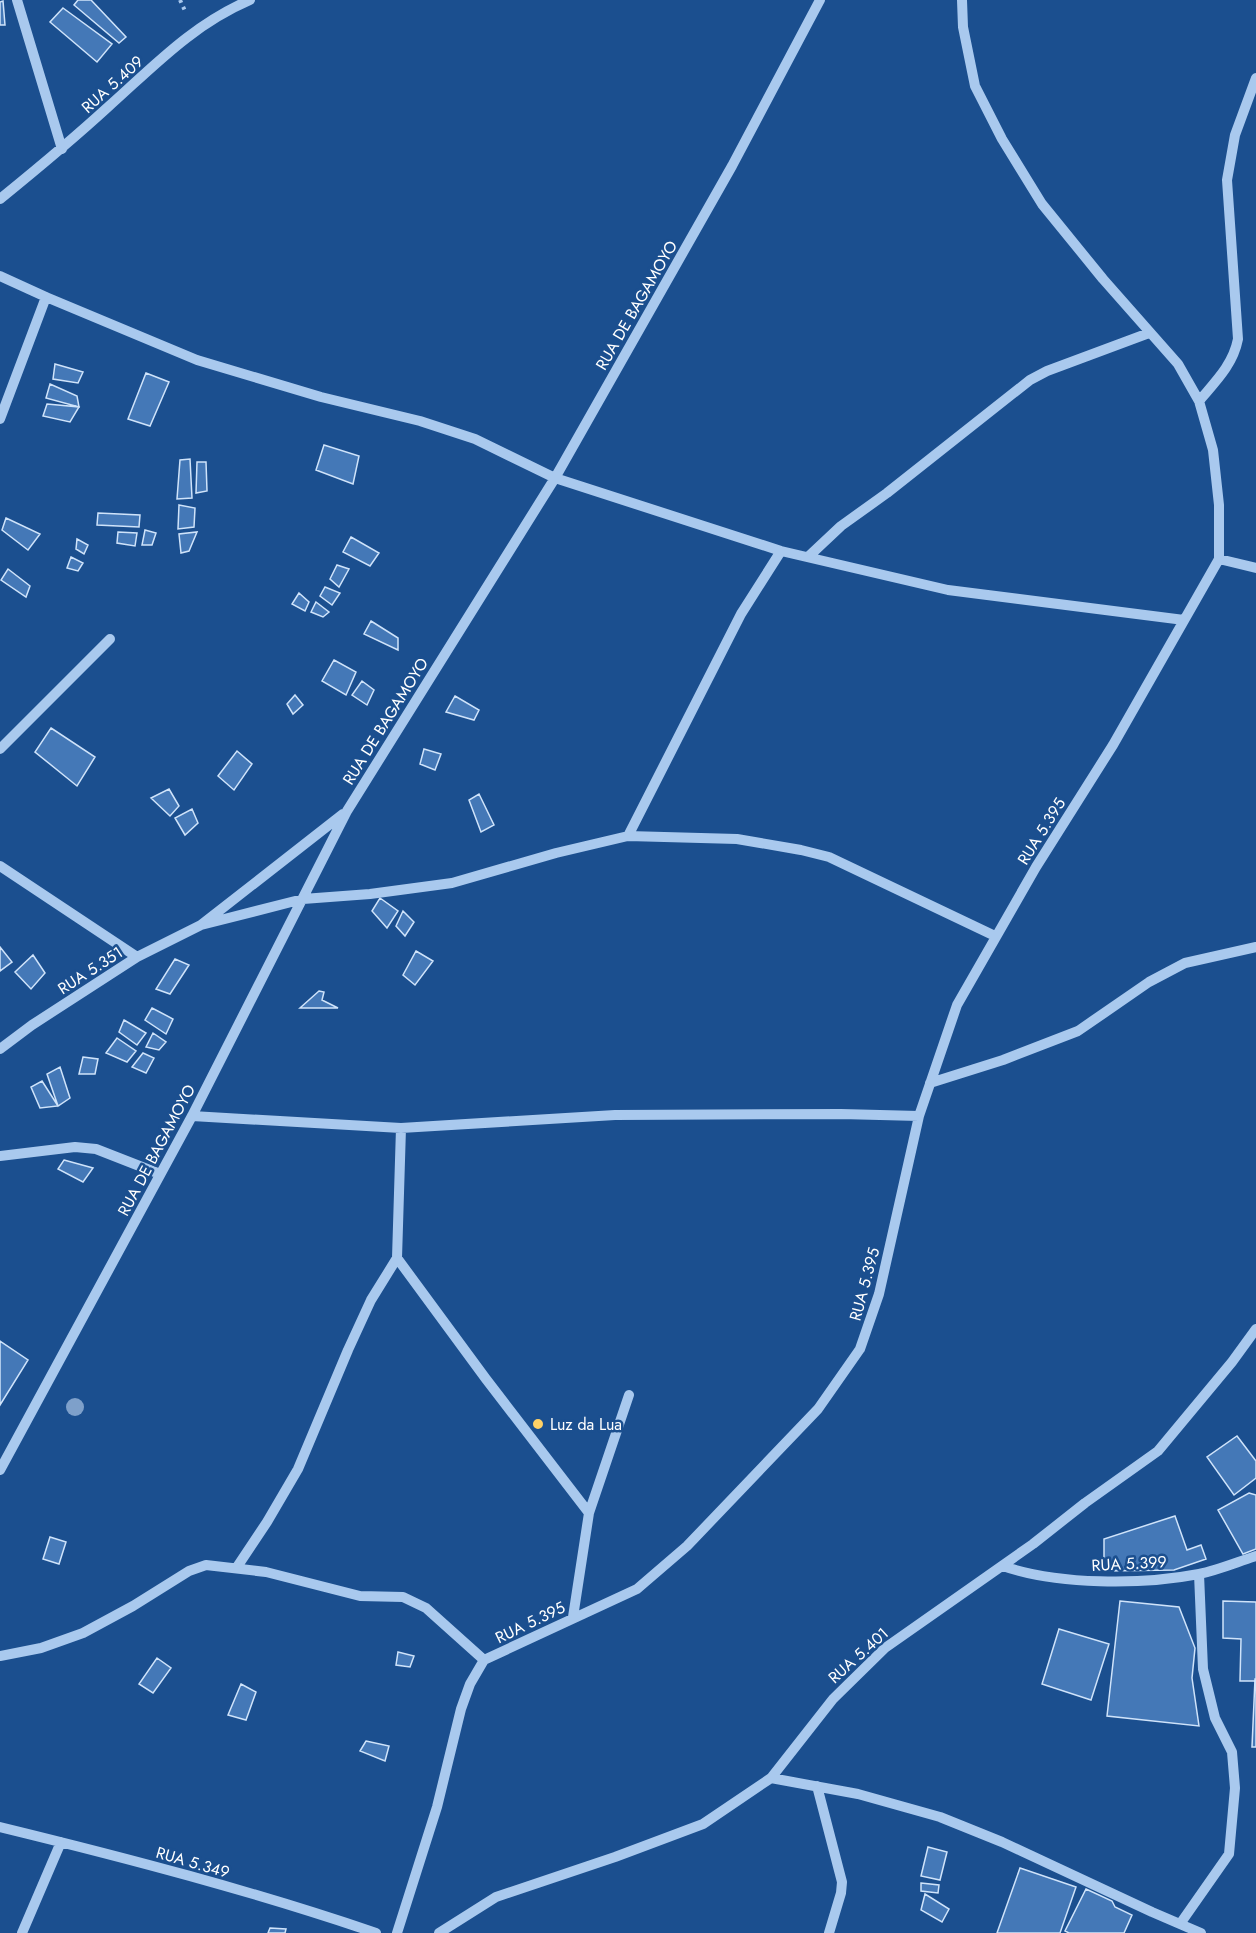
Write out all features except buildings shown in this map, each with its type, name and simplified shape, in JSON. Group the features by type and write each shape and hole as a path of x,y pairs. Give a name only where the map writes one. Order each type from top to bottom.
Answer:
{"street":[{"path":"17,0 62,149"},
{"name":"RUA 5.409","path":"0,199 62,149 184,39 222,12 250,0"},
{"name":"RUA DE BAGAMOYO","path":"0,1470 192,1116 347,811 555,478 732,166 820,0"},
{"path":"962,0 963,27 975,86 1002,139 1042,204 1149,333 1178,364 1199,401 1213,450 1219,505 1219,559 1256,568"},
{"path":"1199,401 1235,354 1238,339 1227,180 1235,135 1256,78"},
{"path":"0,276 197,360 321,397 420,421 475,439 555,478 781,551 948,590 1184,620"},
{"path":"0,419 46,297"},
{"path":"808,557 841,526 888,493 1030,380 1047,370 1149,333"},
{"path":"628,836 741,614 781,551"},
{"name":"RUA 5.395","path":"397,1933 437,1807 464,1701 470,1684 484,1660 637,1589 687,1546 818,1409 860,1349 879,1294 919,1116 957,1005 1036,867 1113,745 1219,559"},
{"path":"0,749 110,639"},
{"path":"201,925 347,811"},
{"path":"201,925 303,899 370,894 452,883 556,853 628,836 737,839 829,857 995,936"},
{"path":"0,866 137,957"},
{"name":"RUA 5.351","path":"0,1049 32,1025 137,957 201,925"},
{"path":"930,1083 1003,1060 1078,1031 1149,982 1185,963 1256,947"},
{"path":"192,1116 401,1128 615,1116 818,1114 919,1116"},
{"path":"237,1567 298,1469 371,1300 397,1258 401,1128"},
{"path":"0,1156 75,1147 96,1149 160,1174"},
{"path":"397,1258 589,1513"},
{"name":"RUA 5.401","path":"439,1933 496,1897 615,1857 703,1824 771,1778 832,1699 885,1648 1003,1566 1158,1451 1232,1362 1256,1329"},
{"path":"573,1617 589,1513 629,1395"},
{"name":"RUA 5.399","path":"1003,1566 1026,1574 1085,1580 1140,1580 1199,1574 1256,1556"},
{"path":"0,1656 42,1648 83,1633 133,1606 189,1571 206,1565 266,1572 360,1596 403,1597 426,1608 484,1660"},
{"path":"1180,1924 1229,1854 1235,1788 1232,1752 1215,1718 1203,1669 1199,1574"},
{"path":"771,1778 858,1794 940,1817 1002,1842 1201,1933"},
{"path":"817,1786 842,1882 830,1933"},
{"name":"RUA 5.349","path":"0,1827 130,1859 376,1933"},
{"path":"22,1933 61,1842"}],"place":[{"name":"Luz da Lua","path":"538,1424"}]}
